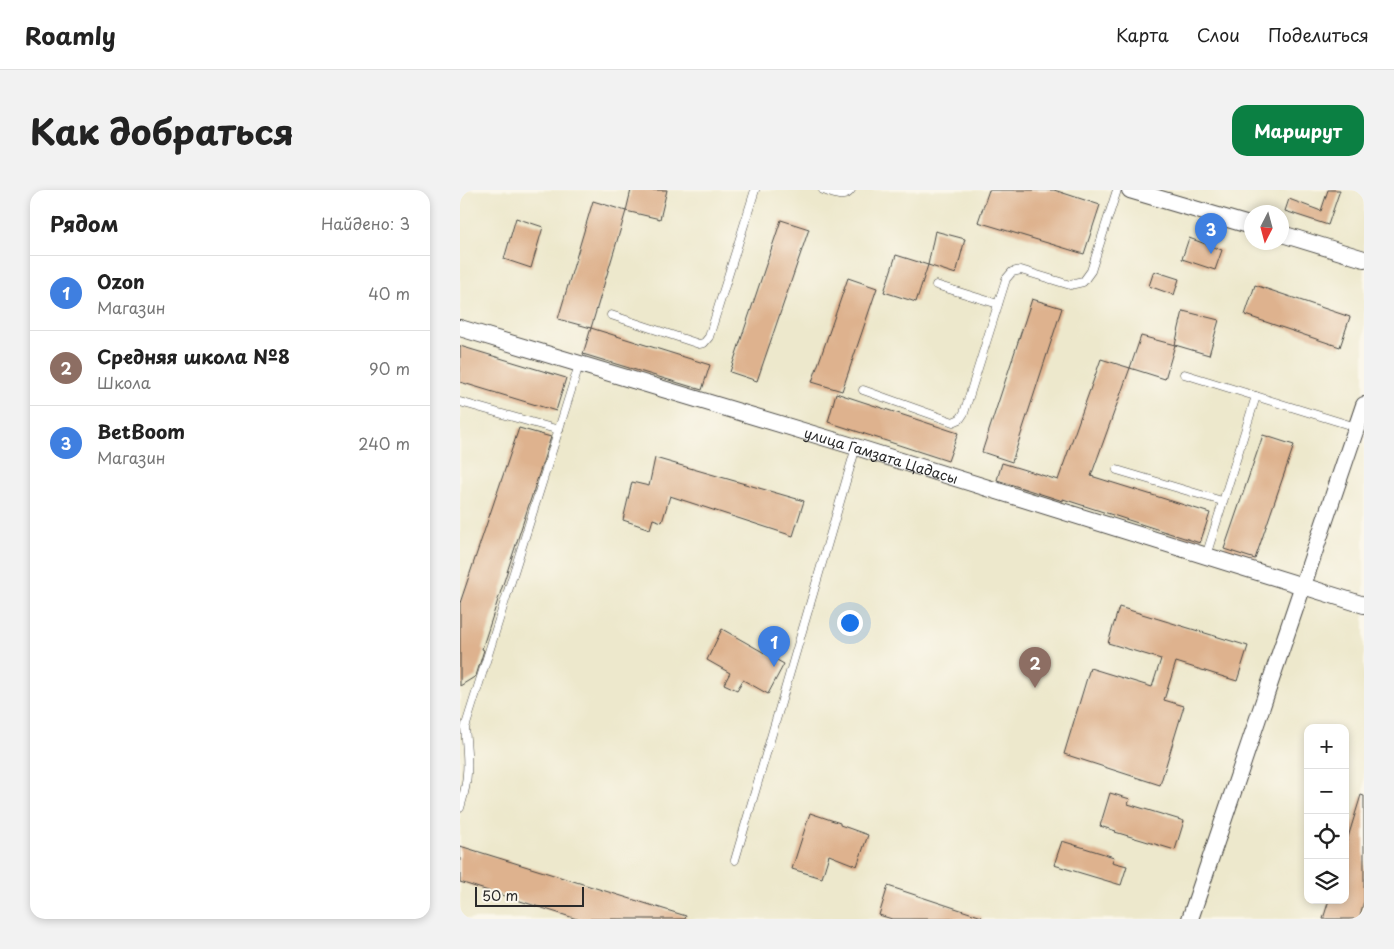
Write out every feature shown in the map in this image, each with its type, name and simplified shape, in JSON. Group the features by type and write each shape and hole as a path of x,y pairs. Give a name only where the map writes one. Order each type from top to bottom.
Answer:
{"street":[{"path":"1130,190 1244,224"},
{"path":"1289,236 1364,259"},
{"name":"улица Гамзата Цадасы","path":"460,328 856,447 1364,605"},
{"path":"1190,919 1364,405"}],"lane":[{"path":"611,315 699,344 704,343 709,337 755,190"},
{"path":"823,190 842,196 848,194 851,190"},
{"path":"862,390 953,422 960,419 964,413 1006,280 1012,272 1021,270 1070,284 1083,282 1091,271 1117,190"},
{"path":"936,285 998,304"},
{"path":"460,808 466,788 468,769 465,728 560,430 578,365"},
{"path":"1184,374 1356,427"},
{"path":"1206,556 1256,396"},
{"path":"460,402 560,430"},
{"path":"735,860 856,447"},
{"path":"1117,470 1222,501"}],"building":[{"path":"631,190 667,190 660,219 626,211"},
{"path":"989,190 1054,190 1100,205 1084,254 978,222"},
{"path":"1328,190 1340,190 1328,225 1289,212 1289,205 1287,205 1289,199 1321,211"},
{"path":"593,201 626,211 591,328 558,319"},
{"path":"516,218 543,227 531,268 504,259"},
{"path":"781,220 809,229 757,381 730,372"},
{"path":"935,231 965,239 956,274 928,265"},
{"path":"1189,238 1222,250 1215,270 1182,259"},
{"path":"896,255 928,265 916,302 884,292"},
{"path":"1154,271 1179,279 1174,295 1149,286"},
{"path":"848,278 877,288 842,391 812,382"},
{"path":"1255,285 1350,317 1340,347 1245,315"},
{"path":"1032,299 1062,308 1012,462 982,452"},
{"path":"1183,311 1219,320 1209,355 1175,345"},
{"path":"591,328 710,365 702,390 583,354"},
{"path":"1141,336 1175,345 1165,379 1130,368"},
{"path":"460,346 566,378 556,411 460,382"},
{"path":"1101,359 1130,368 1091,476 1210,513 1200,543 997,480 1002,463 1058,480"},
{"path":"836,393 958,433 948,461 828,422"},
{"path":"519,428 551,437 482,649 484,650 476,676 460,686 460,603"},
{"path":"1263,435 1294,445 1255,559 1224,549"},
{"path":"655,458 804,501 793,536 670,496 662,522 653,519 650,529 623,520 632,482 649,486"},
{"path":"1119,607 1248,646 1237,681 1176,662 1164,700 1184,706 1160,785 1064,754 1090,668 1152,687 1161,659 1108,643"},
{"path":"722,629 784,664 768,694 743,680 737,690 724,684 730,673 707,660"},
{"path":"1110,793 1130,799 1128,804 1184,821 1175,850 1100,826"},
{"path":"1361,795 1364,796 1364,901 1359,919 1323,919 1328,904 1349,904 1349,834"},
{"path":"810,813 868,835 857,866 829,855 822,878 792,869"},
{"path":"1062,841 1114,857 1112,862 1127,866 1121,885 1054,865"},
{"path":"460,846 686,916 685,919 577,919 460,882"},
{"path":"888,886 982,917 981,919 892,919 879,915"}],"place":[{"name":"BetBoom","path":"1211,254"},
{"name":"Ozon","path":"774,667"},
{"name":"Средняя школа №8","path":"1035,688"}]}
